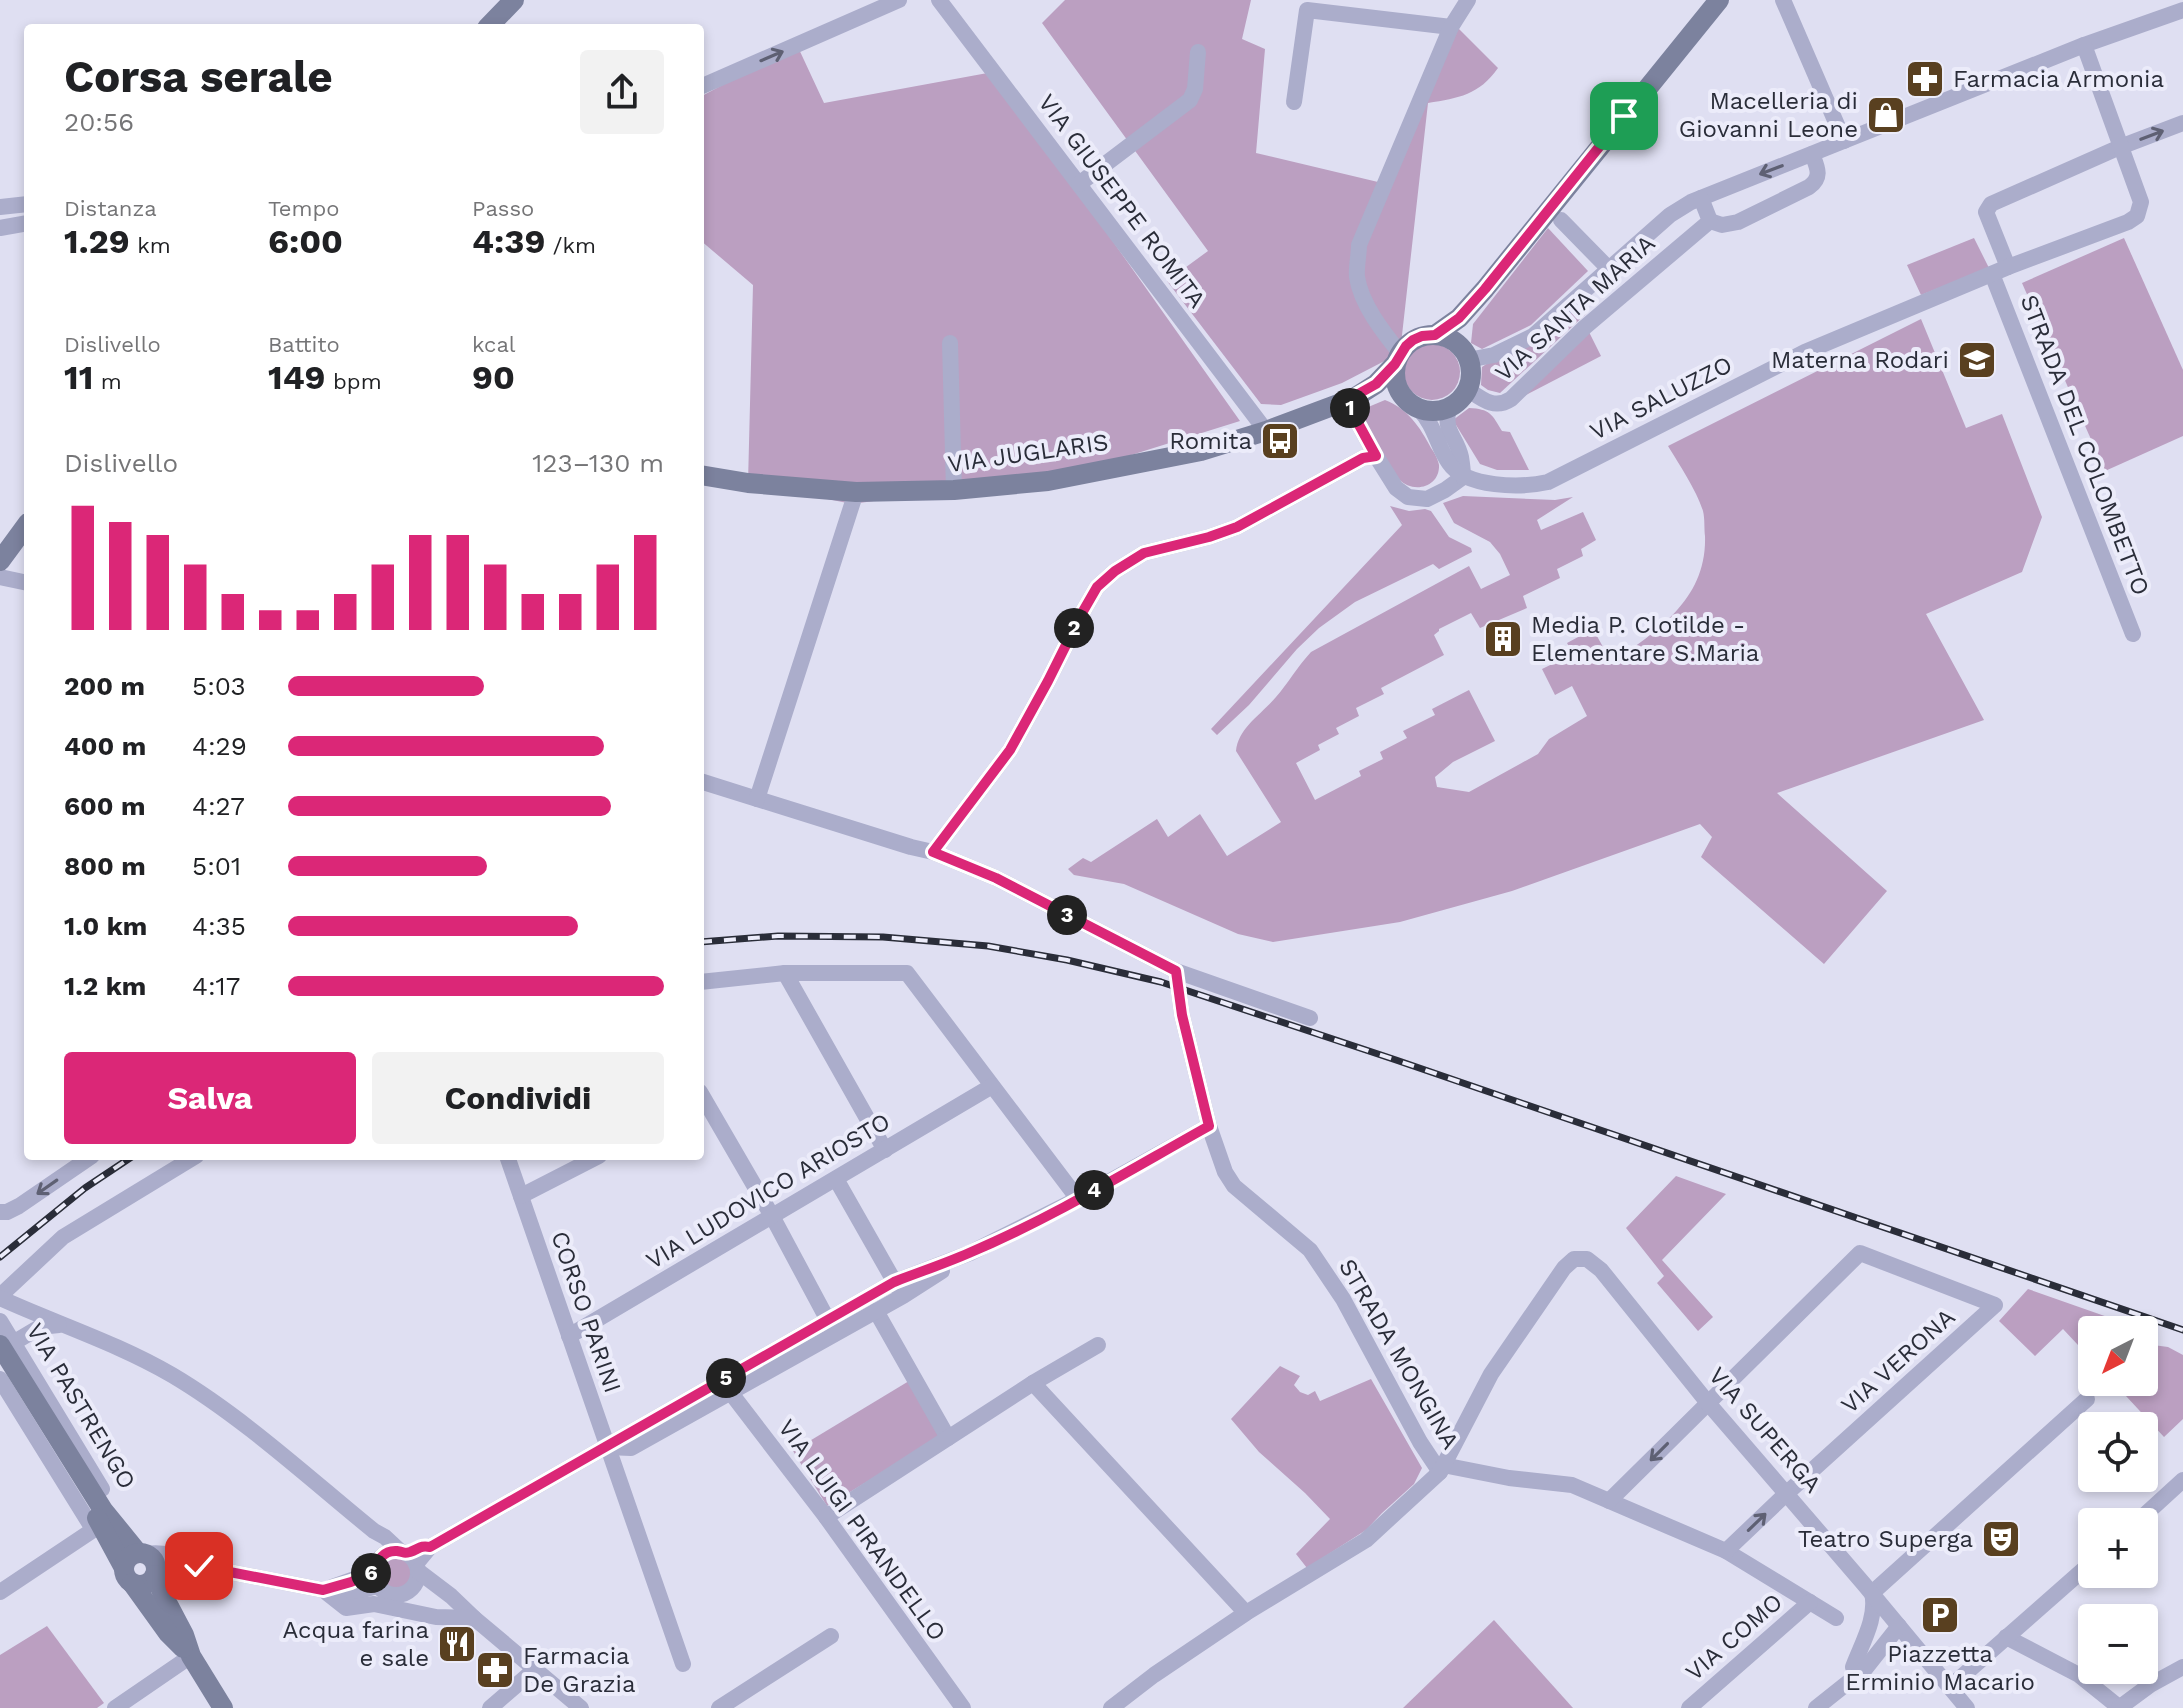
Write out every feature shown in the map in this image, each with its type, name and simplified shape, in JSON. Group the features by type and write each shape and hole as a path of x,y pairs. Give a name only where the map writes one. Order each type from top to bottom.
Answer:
{"street":[{"path":"491,24 514,0"},
{"path":"704,85 899,0"},
{"name":"VIA GIUSEPPE ROMITA","path":"939,0 1266,431"},
{"path":"1398,358 1367,304 1357,276 1359,245 1451,27 1468,0"},
{"path":"1435,335 1459,318 1485,289 1719,0"},
{"path":"1783,0 1844,141"},
{"path":"1294,102 1307,10 1451,27"},
{"name":"VIA SANTA MARIA","path":"1466,355 1494,355 1533,336 1670,215 1701,198 2084,45 2183,10"},
{"name":"VIA SALUZZO","path":"1463,477 1502,485 1548,482 1805,352 2137,216 2141,202 2084,45"},
{"path":"1079,184 1190,100 1195,89 1198,52"},
{"path":"2000,271 1986,212 1991,204 2183,123"},
{"path":"1701,198 1710,221 1722,225 1738,222 1809,187 1818,178 1819,171 1812,154"},
{"path":"0,207 24,204"},
{"path":"1561,220 1622,295"},
{"name":"VIA SANTA MARIA","path":"1467,389 1491,404 1504,403 1622,295 1710,221"},
{"path":"0,228 24,224"},
{"name":"STRADA DEL COLOMBETTO","path":"2000,271 2133,634"},
{"path":"1466,355 1470,327 1485,289"},
{"path":"1410,402 1439,411 1457,402 1467,389 1471,369 1466,355 1455,342 1435,335 1413,340 1398,358 1394,375 1397,388 1410,402 1430,420 1449,463 1463,477"},
{"path":"950,343 954,490"},
{"name":"VIA JUGLARIS","path":"704,476 856,492 954,490 1048,481 1201,451 1266,431 1350,399 1376,384 1398,358"},
{"path":"1350,399 1376,456 1396,488 1408,497 1427,499 1463,477"},
{"name":"VIA JUGLARIS","path":"1350,399 1410,402"},
{"path":"1449,407 1448,429 1461,455 1463,477"},
{"path":"933,852 1010,750 1097,587 1115,571 1144,553 1237,527 1363,458 1376,456"},
{"path":"757,799 856,492"},
{"path":"0,561 24,528"},
{"path":"0,577 24,582"},
{"path":"704,782 933,852 996,878 1176,971 1310,1018"},
{"name":"STRADA MONGINA","path":"1176,971 1182,1015 1209,1126 1225,1172 1234,1186 1310,1250 1343,1299 1420,1442 1441,1469"},
{"path":"704,982 785,973 907,973 1078,1199"},
{"path":"785,973 885,1150"},
{"name":"VIA LUDOVICO ARIOSTO","path":"569,1336 992,1086"},
{"path":"704,1102 772,1216 831,1326"},
{"path":"406,1563 409,1590 396,1594 383,1591 376,1579 377,1562 406,1563 607,1447 726,1387 898,1289 1078,1199 1209,1126"},
{"path":"0,1212 19,1206 86,1160"},
{"path":"189,1160 63,1237 0,1297 158,1368 218,1405 385,1537 406,1563 451,1596 581,1708"},
{"name":"CORSO PARINI","path":"508,1160 683,1664"},
{"path":"521,1196 591,1160"},
{"path":"836,1179 898,1289"},
{"name":"VIA VERONA","path":"1708,1403 1860,1253 1995,1305 1726,1551"},
{"name":"VIA SUPERGA","path":"1441,1469 1491,1374 1564,1268 1574,1259 1587,1259 1601,1270 1708,1403 1967,1708"},
{"path":"831,1326 876,1311 898,1289"},
{"path":"876,1311 948,1438"},
{"name":"VIA PASTRENGO","path":"0,1321 6,1344 101,1524"},
{"path":"6,1344 40,1327 65,1325"},
{"path":"826,1517 1033,1383 1098,1345"},
{"name":"VIA PASTRENGO","path":"0,1361 101,1524"},
{"name":"VIA PASTRENGO","path":"0,1379 101,1524 142,1567 168,1633 191,1656"},
{"path":"1033,1383 1246,1613"},
{"name":"VIA LUIGI PIRANDELLO","path":"726,1387 826,1517 963,1708"},
{"path":"1853,1667 1872,1613 1872,1593 2087,1399"},
{"path":"1609,1501 1708,1403"},
{"path":"1111,1708 1246,1613 1366,1540 1441,1469 1572,1485 1726,1551 1836,1618"},
{"path":"2152,1508 2183,1480"},
{"path":"0,1592 101,1524"},
{"path":"142,1567 199,1566 323,1590 376,1579"},
{"path":"1950,1687 2078,1574"},
{"path":"323,1590 346,1608 374,1604 436,1617 474,1618"},
{"name":"VIA COMO","path":"1689,1708 1810,1602"},
{"path":"1821,1703 1865,1669 1877,1654 1894,1621"},
{"path":"1821,1703 1894,1621"},
{"path":"719,1708 831,1636"},
{"path":"2006,1637 2079,1675 2119,1708 2150,1685 2183,1667"},
{"path":"1877,1654 1899,1645 1917,1648"},
{"path":"115,1708 191,1656 223,1708"},
{"path":"490,1708 534,1670"}],"shaded area":[{"path":"1065,0 1251,0 1242,39 1265,49 1256,153 1378,182 1453,23 1498,68 1468,94 1428,103 1400,353 1342,383 1281,405 1261,404 1167,281 1208,251 1042,23"},
{"path":"797,45 824,103 993,72 1240,421 1048,481 852,504 748,483 753,285 704,243 704,95"},
{"path":"1548,228 1588,271 1531,325 1482,349 1471,343 1473,324"},
{"path":"1974,238 1989,268 1921,295 1907,265"},
{"path":"2124,238 2183,370 2183,436 2105,471 2022,283"},
{"path":"1578,301 1588,312 1500,393 1481,385 1482,367"},
{"path":"1921,319 1966,428 2002,414 2042,517 2022,572 1926,614 1984,720 1777,793 1887,891 1824,964 1701,857 1712,837 1700,824 1512,891 1400,922 1273,942 1238,934 1124,884 1074,875 1068,869 1083,858 1091,862 1157,819 1168,837 1200,814 1227,856 1281,822 1236,751 1246,728 1276,697 1311,652 1469,566 1481,589 1510,575 1490,542 1454,523 1443,503 1463,496 1555,500 1573,497 1537,520 1541,530 1583,512 1596,540 1581,549 1583,556 1557,569 1560,578 1523,596 1527,608 1480,628 1471,613 1439,629 1434,635 1444,655 1381,688 1384,694 1356,708 1359,716 1336,728 1339,734 1318,745 1320,750 1296,763 1315,800 1361,776 1359,771 1383,759 1380,752 1407,738 1403,731 1435,715 1432,709 1469,690 1495,741 1453,762 1435,777 1437,787 1469,792 1538,754 1549,739 1587,716 1572,686 1555,695 1542,669 1573,654 1567,643 1593,629 1612,663 1662,625 1689,595 1698,578 1705,536 1703,511 1668,446"},
{"path":"1588,330 1601,356 1522,397"},
{"path":"1432,344 1451,353 1460,372 1451,391 1432,400 1413,391 1404,372 1413,353"},
{"path":"1385,400 1400,408 1412,420 1435,454 1438,473 1424,486 1411,486 1399,479 1359,415 1361,410"},
{"path":"1469,408 1486,411 1502,431 1510,432 1529,470 1497,470 1480,464 1453,420"},
{"path":"1390,506 1409,511 1431,511 1449,537 1471,548 1472,552 1439,569 1433,564 1355,602 1319,628 1297,649 1249,705 1217,735 1211,729 1402,525"},
{"path":"1676,1176 1726,1194 1662,1260 1713,1317 1698,1331 1657,1283 1664,1276 1626,1228"},
{"path":"2028,1289 2105,1316 2078,1316 2078,1345 2063,1329 2035,1356 1999,1321"},
{"path":"2158,1346 2183,1355 2183,1419 2164,1437 2158,1431 2158,1412 2141,1412 2126,1396 2158,1396"},
{"path":"1280,1366 1300,1376 1294,1385 1300,1392 1308,1395 1315,1391 1320,1401 1371,1379 1422,1468 1414,1484 1366,1530 1307,1568 1296,1554 1330,1519 1259,1452 1231,1419"},
{"path":"909,1381 942,1436 827,1506 793,1451"},
{"path":"396,1557 407,1562 412,1573 407,1584 396,1589 385,1584 380,1573 385,1562"},
{"path":"1494,1620 1573,1708 1403,1708"},
{"path":"47,1626 104,1703 97,1708 0,1708 0,1655"}],"railway":[{"path":"704,942 778,936 883,937 988,946 1161,982 2183,1330"},
{"path":"0,1257 85,1188 127,1160"}],"place":[{"name":"Farmacia Armonia","path":"1925,79"},
{"name":"Macelleria di Giovanni Leone","path":"1886,115"},
{"name":"Materna Rodari","path":"1977,360"},
{"name":"Romita","path":"1280,441"},
{"name":"Media P. Clotilde - Elementare S.Maria","path":"1503,639"},
{"name":"Teatro Superga","path":"2001,1539"},
{"name":"Piazzetta Erminio Macario","path":"1940,1615"},
{"name":"Acqua farina e sale","path":"457,1644"},
{"name":"Farmacia De Grazia","path":"495,1670"}],"route":[{"path":"199,1566 323,1590 374,1572 384,1554 400,1551 407,1554 423,1546 430,1547 894,1282 970,1253 1078,1199 1209,1126 1182,1015 1176,971 996,878 933,852 1010,750 1097,587 1115,571 1144,553 1237,527 1363,458 1376,456 1346,401 1376,384 1413,340 1435,335 1459,318 1624,116"}]}
